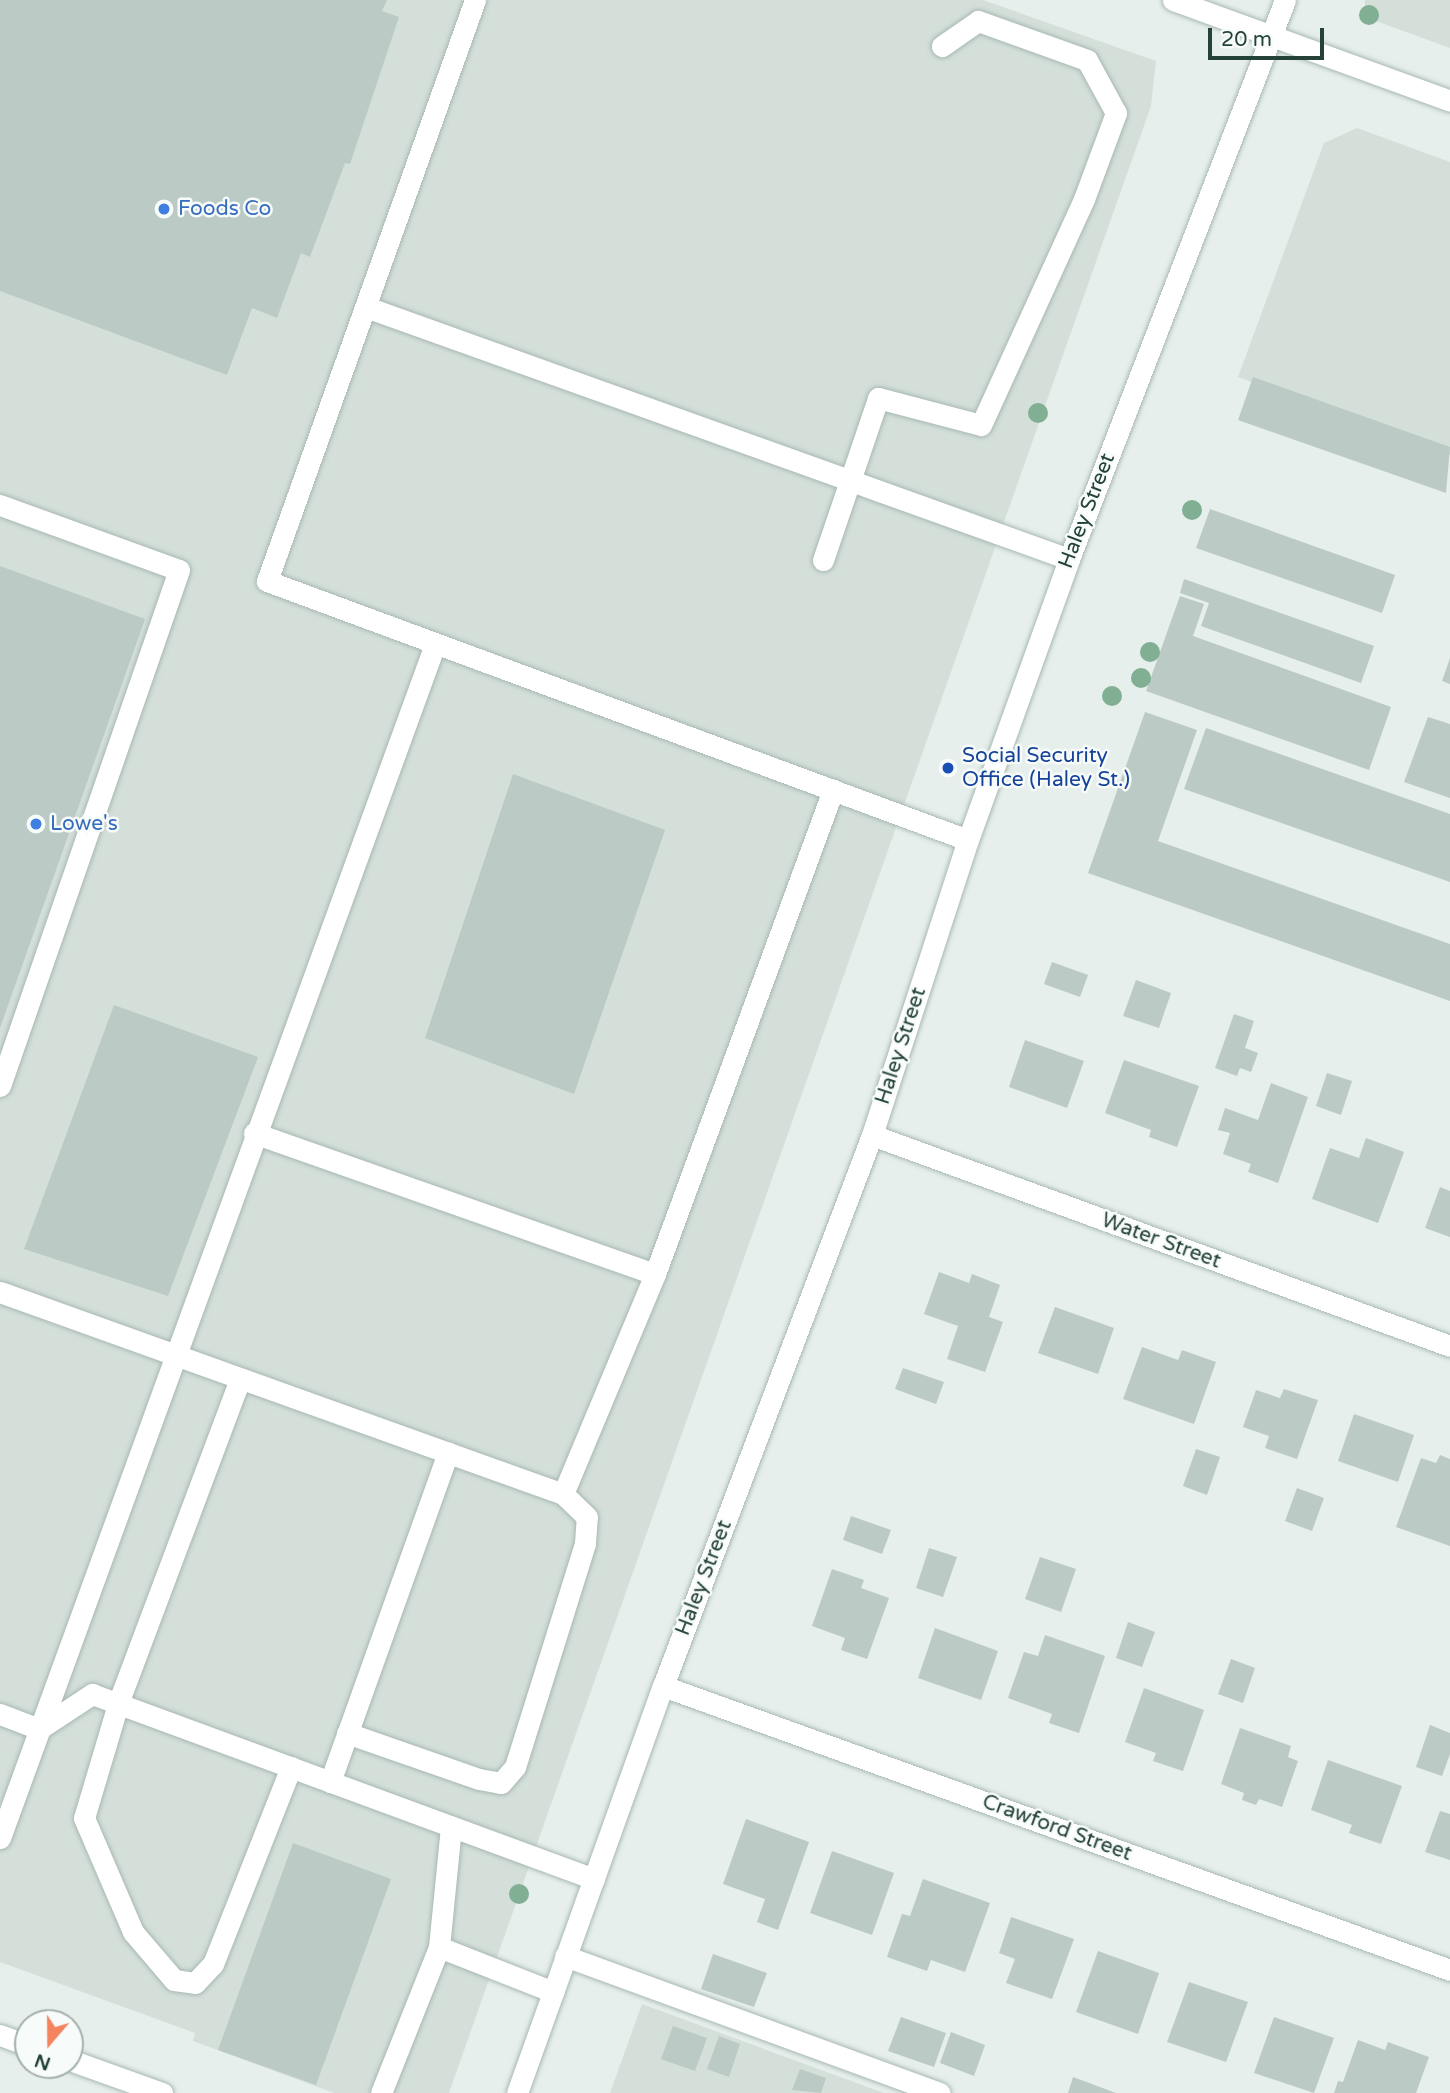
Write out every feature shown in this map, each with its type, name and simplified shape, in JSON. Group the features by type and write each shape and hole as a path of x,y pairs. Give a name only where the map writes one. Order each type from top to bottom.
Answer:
{"main road":[{"path":"475,0 267,581 968,840"},
{"path":"1172,0 1450,101"},
{"name":"Haley Street","path":"517,2093 663,1686 872,1135 968,840 1069,559 1285,0"},
{"path":"823,560 878,398 981,425 1084,199 1116,113 1087,60 978,21 942,46"},
{"path":"366,307 1069,559"},
{"path":"0,505 179,570 0,1086"},
{"path":"0,1838 173,1355 435,643"},
{"path":"563,1494 655,1274 833,790"},
{"path":"254,1133 655,1274"},
{"name":"Water Street","path":"872,1135 1450,1346"},
{"path":"0,1292 563,1494 587,1517 585,1543 515,1767 500,1783 479,1779 347,1733"},
{"path":"240,1379 118,1704 83,1818 133,1933 174,1980 195,1983 213,1964 291,1767"},
{"path":"330,1782 448,1453"},
{"name":"Crawford Street","path":"663,1686 1450,1970"},
{"path":"39,1729 92,1694 594,1879"},
{"path":"0,1714 39,1729"},
{"path":"381,2093 439,1948 451,1827"},
{"path":"439,1948 553,1992"},
{"path":"565,1956 940,2093"},
{"path":"84,2065 162,2093"}],"shaded area":[{"path":"0,0 983,0 1156,61 1151,106 449,2093 334,2093 193,2041 195,2033 0,1962"},
{"path":"1365,0 1450,0 1450,48 1365,17"},
{"path":"1357,128 1450,162 1450,455 1238,377 1324,143"},
{"path":"642,2004 884,2093 610,2093"}],"building":[{"name":"Foods Co","path":"0,0 387,0 382,11 399,17 350,164 345,163 310,257 301,253 277,318 252,308 227,375 0,291"},
{"path":"1253,377 1450,447 1446,493 1238,420"},
{"path":"1210,509 1395,575 1382,613 1196,548"},
{"name":"Lowe's","path":"0,566 145,619 0,1028"},
{"path":"1184,579 1374,646 1361,683 1201,626 1209,603 1180,593"},
{"path":"1180,596 1204,604 1193,636 1391,707 1369,770 1146,691"},
{"path":"1450,658 1450,684 1442,681"},
{"path":"1145,712 1197,730 1158,841 1450,944 1450,1001 1088,873"},
{"path":"1428,717 1450,724 1450,798 1404,782"},
{"path":"1206,728 1450,814 1450,882 1184,789"},
{"path":"513,774 665,830 574,1094 425,1038"},
{"path":"1052,962 1088,975 1080,997 1044,984"},
{"path":"1136,980 1171,993 1159,1028 1123,1016"},
{"path":"114,1005 258,1057 168,1296 24,1249"},
{"path":"1234,1014 1254,1021 1245,1048 1258,1053 1251,1072 1240,1068 1237,1076 1215,1068"},
{"path":"1025,1040 1084,1061 1067,1108 1009,1087"},
{"path":"1124,1060 1199,1086 1177,1147 1149,1137 1151,1130 1105,1113"},
{"path":"1327,1073 1352,1081 1341,1115 1316,1106"},
{"path":"1271,1083 1308,1097 1278,1183 1248,1172 1251,1164 1223,1154 1230,1133 1218,1130 1225,1108 1258,1120"},
{"path":"1366,1138 1404,1152 1378,1223 1312,1199 1330,1148 1359,1158"},
{"path":"1440,1187 1450,1191 1450,1237 1425,1228"},
{"path":"939,1272 969,1283 972,1274 1000,1285 989,1317 1003,1322 985,1372 947,1359 958,1326 924,1314"},
{"path":"1055,1307 1114,1328 1098,1374 1038,1353"},
{"path":"1142,1347 1178,1360 1182,1350 1216,1362 1194,1424 1123,1399"},
{"path":"903,1368 944,1382 936,1404 895,1389"},
{"path":"1284,1389 1318,1400 1297,1459 1265,1448 1269,1436 1243,1427 1256,1390 1280,1398"},
{"path":"1354,1414 1414,1435 1398,1482 1338,1461"},
{"path":"1196,1449 1220,1457 1207,1495 1183,1486"},
{"path":"1440,1455 1450,1459 1450,1546 1396,1527 1421,1458 1436,1463"},
{"path":"1297,1488 1324,1498 1312,1531 1285,1521"},
{"path":"851,1516 891,1530 882,1554 843,1540"},
{"path":"929,1548 957,1557 943,1597 916,1588"},
{"path":"1040,1557 1076,1569 1061,1612 1025,1599"},
{"path":"832,1569 864,1580 861,1588 889,1598 867,1659 841,1650 845,1638 812,1626"},
{"path":"1128,1622 1155,1632 1142,1667 1116,1658"},
{"path":"935,1628 998,1651 981,1700 918,1678"},
{"path":"1045,1635 1105,1656 1079,1733 1049,1723 1052,1714 1008,1698 1024,1652 1038,1656"},
{"path":"1231,1659 1255,1668 1243,1703 1218,1694"},
{"path":"1144,1688 1204,1710 1183,1771 1153,1761 1156,1753 1125,1742"},
{"path":"1430,1725 1450,1733 1450,1754 1442,1776 1416,1767"},
{"path":"1240,1728 1291,1746 1288,1757 1298,1761 1282,1807 1259,1799 1256,1805 1242,1800 1244,1793 1221,1784"},
{"path":"1328,1760 1402,1786 1381,1844 1349,1833 1352,1825 1311,1810"},
{"path":"1440,1811 1450,1814 1450,1860 1425,1852"},
{"path":"746,1819 809,1842 778,1930 757,1922 765,1899 723,1884"},
{"path":"293,1843 391,1879 316,2085 218,2050"},
{"path":"832,1851 894,1873 872,1935 810,1913"},
{"path":"923,1879 990,1903 965,1972 931,1960 927,1971 887,1957 902,1914 910,1916"},
{"path":"1011,1917 1074,1939 1052,1999 1006,1983 1015,1959 999,1953"},
{"path":"1098,1951 1159,1973 1138,2034 1076,2012"},
{"path":"713,1954 767,1973 754,2007 701,1989"},
{"path":"1189,1982 1248,2002 1226,2062 1167,2042"},
{"path":"901,2017 946,2033 934,2067 888,2051"},
{"path":"1274,2017 1334,2038 1314,2093 1254,2073"},
{"path":"673,2026 707,2038 695,2071 661,2059"},
{"path":"951,2032 985,2045 974,2076 940,2063"},
{"path":"719,2036 740,2044 729,2077 707,2069"},
{"path":"1358,2040 1385,2050 1388,2042 1429,2057 1416,2093 1334,2093 1338,2081 1343,2082"},
{"path":"800,2069 826,2078 821,2093 792,2090"},
{"path":"1073,2077 1116,2093 1068,2093"}],"place":[{"name":"Foods Co","path":"164,209"},
{"name":"Social Security Office (Haley St.)","path":"948,768"},
{"name":"Lowe's","path":"36,824"}]}
